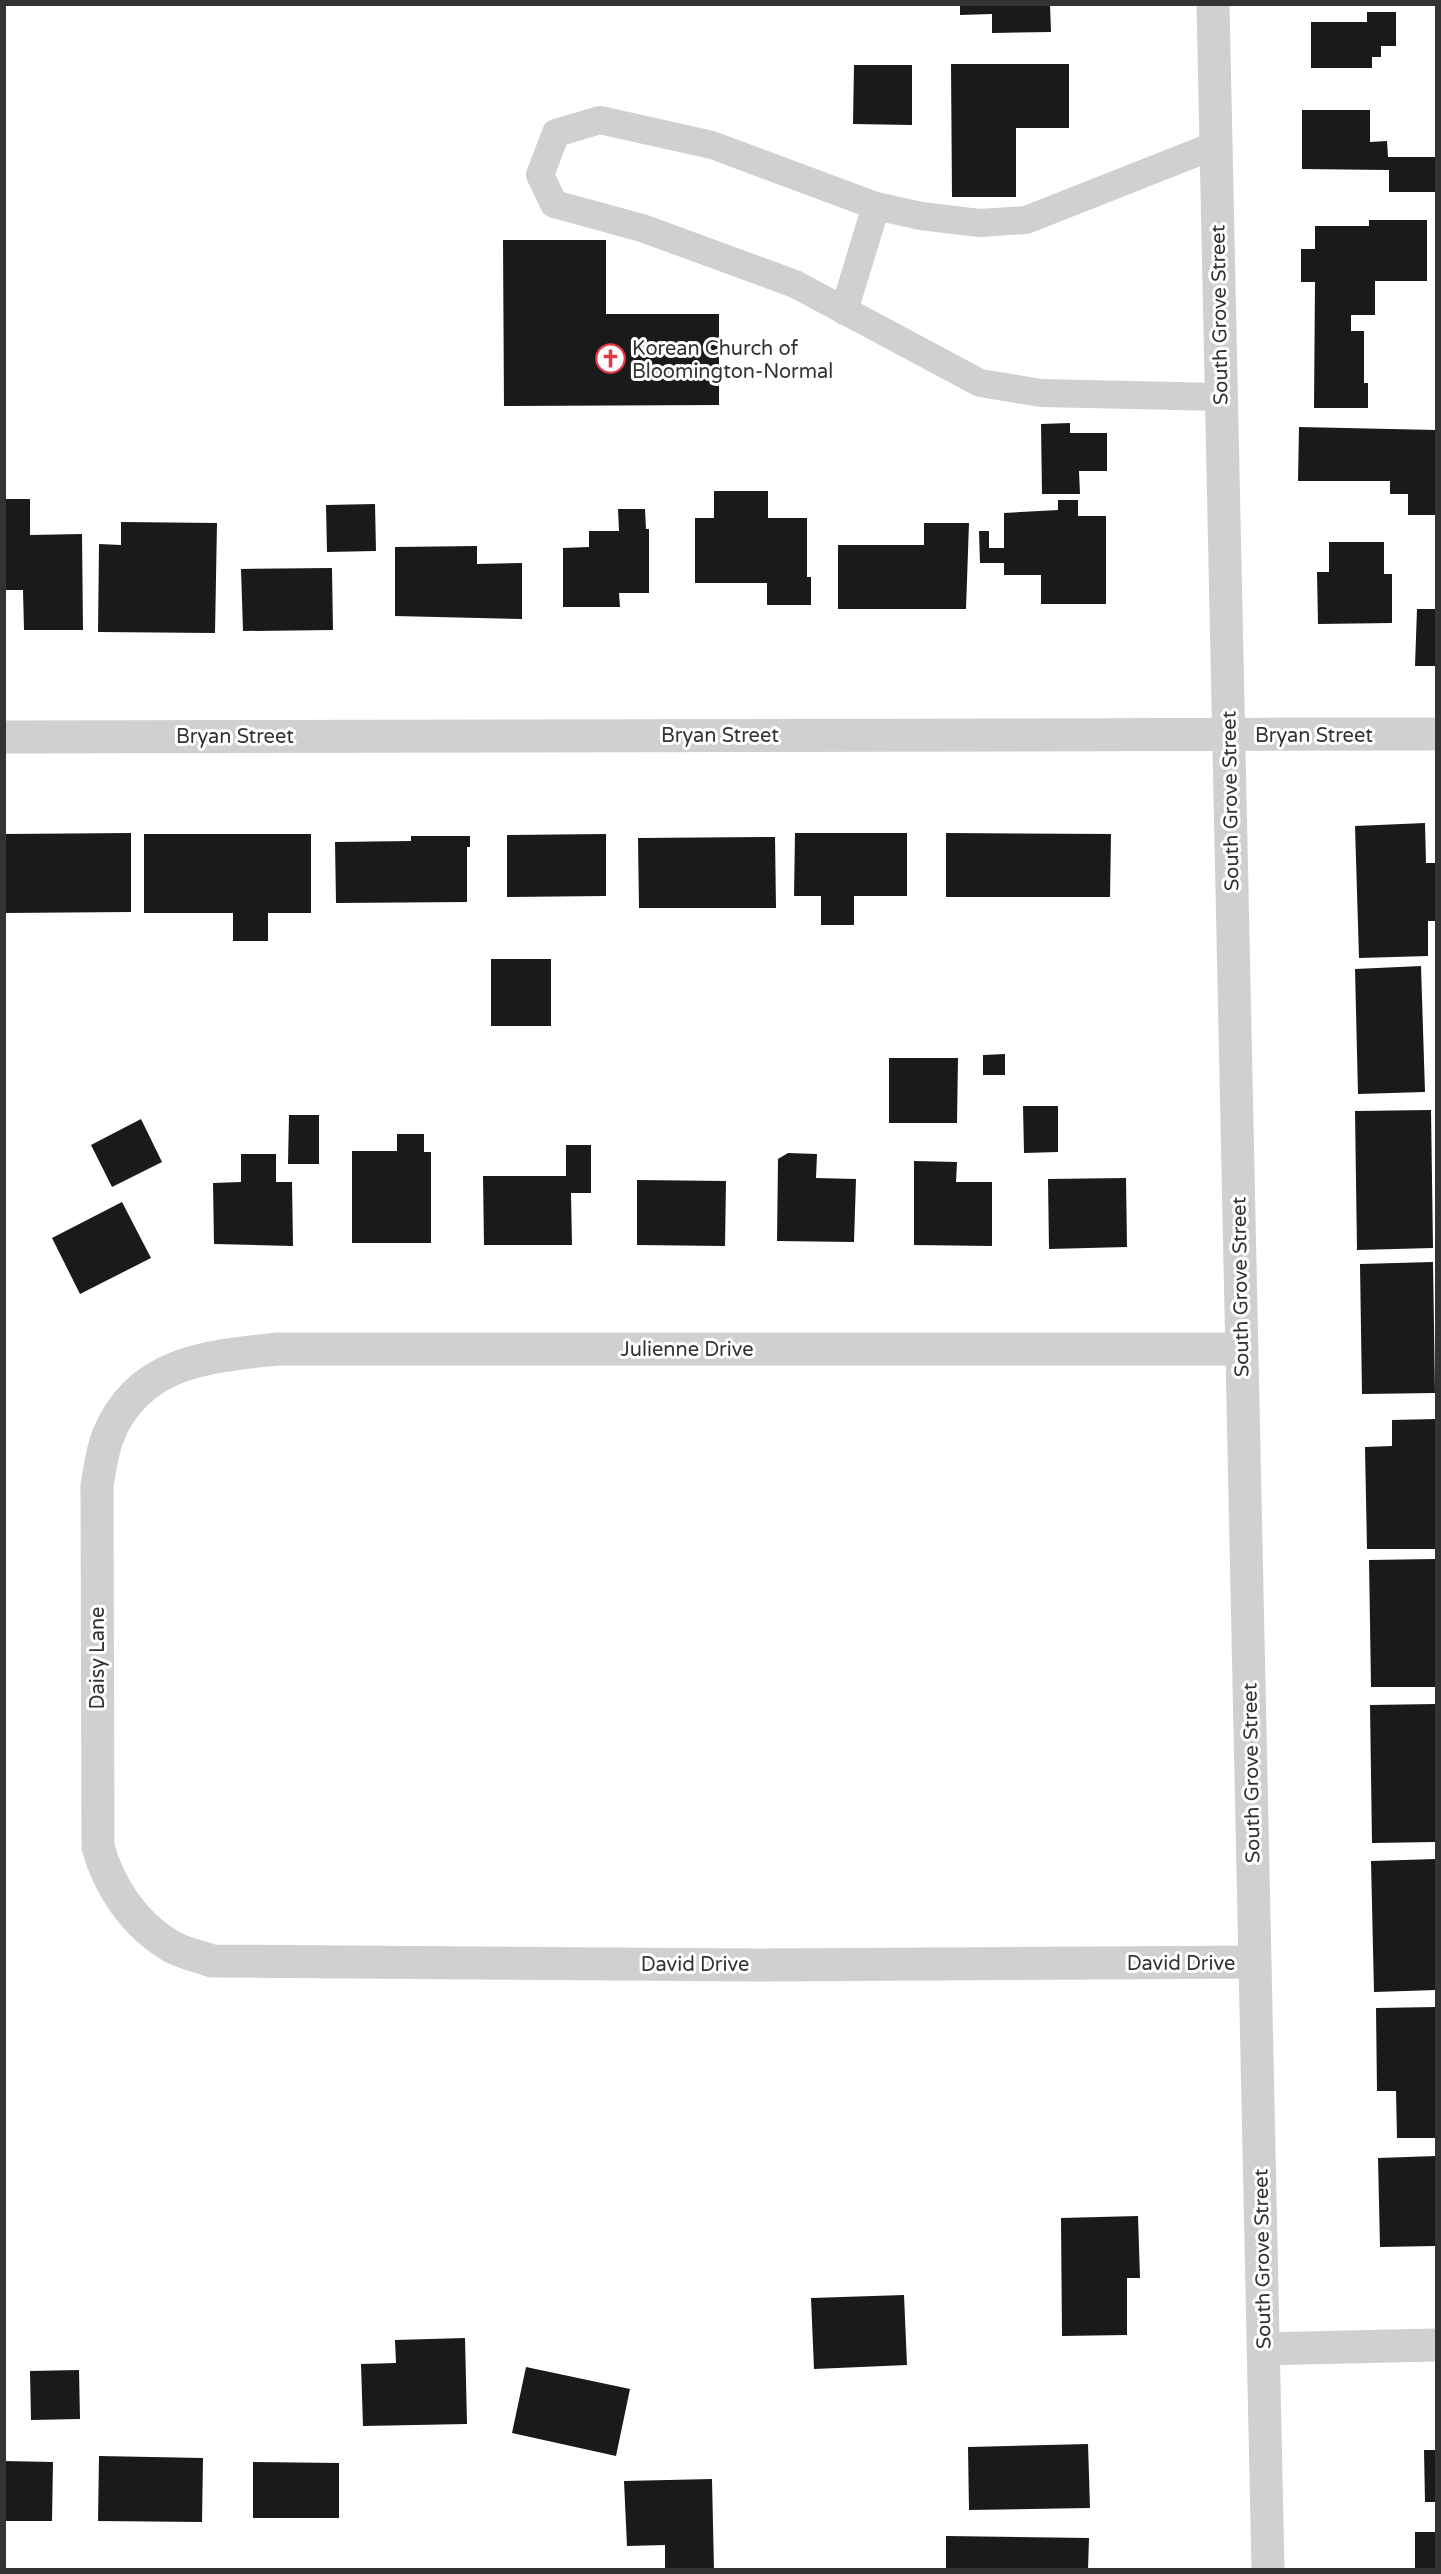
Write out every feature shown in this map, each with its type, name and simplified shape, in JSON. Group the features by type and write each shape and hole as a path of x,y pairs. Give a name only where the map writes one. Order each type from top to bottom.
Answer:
{"street":[{"name":"South Grove Street","path":"1213,4 1268,2570"},
{"name":"Bryan Street","path":"4,737 1437,734"},
{"name":"Julienne Drive","path":"141,1389 166,1371 187,1362 211,1356 278,1349 1242,1349"},
{"name":"Daisy Lane","path":"141,1389 121,1411 108,1437 97,1485 98,1846 104,1868 119,1898 144,1925"},
{"name":"David Drive","path":"144,1925 170,1946 213,1961 745,1965 1255,1962"},
{"path":"1263,2349 1437,2345"}],"lane":[{"path":"1216,145 1026,220 979,223 921,216 876,206 712,145 600,120 556,133 540,175 554,204 642,228 795,284 981,383 1041,393 1221,397"},
{"path":"844,311 876,206"}],"building":[{"path":"960,4 1050,4 1051,32 992,33 992,14 960,15"},
{"path":"1367,12 1396,12 1396,46 1381,46 1381,57 1372,57 1372,68 1311,68 1311,22 1367,22"},
{"path":"951,64 1069,64 1069,128 1016,128 1016,197 952,197"},
{"path":"854,65 912,65 912,125 853,124"},
{"path":"1302,110 1370,110 1370,142 1387,141 1388,157 1436,157 1436,192 1389,192 1389,170 1302,169"},
{"path":"1369,220 1427,220 1427,281 1375,281 1375,315 1351,315 1351,331 1364,331 1364,383 1368,383 1368,408 1314,408 1315,282 1301,282 1301,249 1315,249 1315,226 1369,226"},
{"name":"Korean Church of Bloomington-Normal","path":"503,240 606,240 606,314 719,314 719,405 504,406"},
{"path":"1070,423 1070,433 1107,433 1107,471 1079,471 1080,494 1042,494 1041,424"},
{"path":"1299,427 1436,430 1436,515 1408,515 1408,494 1390,494 1390,481 1298,481"},
{"path":"714,491 768,491 768,518 807,518 807,577 811,577 811,605 767,605 767,583 695,583 695,518 714,518"},
{"path":"4,499 30,499 30,535 82,534 83,630 24,630 23,590 4,590"},
{"path":"1058,500 1078,500 1078,516 1106,516 1106,604 1041,604 1041,575 1004,575 1004,563 980,563 979,531 989,531 989,548 1004,548 1004,513 1058,510"},
{"path":"375,504 376,551 327,552 326,505"},
{"path":"618,509 645,509 646,529 649,529 649,593 619,593 620,607 563,607 563,548 589,547 589,531 619,531"},
{"path":"121,522 217,523 215,633 98,632 99,544 121,545"},
{"path":"924,523 969,523 966,609 838,609 838,545 924,545"},
{"path":"1329,542 1384,542 1384,574 1392,574 1392,623 1318,624 1317,572 1329,572"},
{"path":"477,546 477,564 522,563 522,619 395,616 395,547"},
{"path":"332,568 333,630 243,631 241,569"},
{"path":"1417,609 1436,609 1436,666 1415,666"},
{"path":"1425,823 1426,863 1436,863 1436,921 1428,921 1428,956 1359,958 1355,826"},
{"path":"131,833 131,912 4,913 4,834"},
{"path":"795,833 907,833 907,896 854,896 854,925 821,925 821,896 794,896"},
{"path":"946,833 1111,834 1110,897 946,897"},
{"path":"144,834 311,834 311,913 268,913 268,941 233,941 233,913 144,913"},
{"path":"606,834 606,896 507,897 507,835"},
{"path":"411,836 470,836 470,847 467,847 467,902 336,903 335,842 411,841"},
{"path":"775,837 776,908 639,908 638,838"},
{"path":"491,959 551,959 551,1026 491,1026"},
{"path":"1421,966 1425,1092 1358,1094 1355,969"},
{"path":"1005,1054 1005,1075 983,1075 983,1055"},
{"path":"889,1058 958,1058 957,1123 889,1123"},
{"path":"1023,1106 1058,1106 1058,1152 1024,1153"},
{"path":"1431,1110 1433,1248 1357,1250 1355,1111"},
{"path":"289,1115 319,1115 319,1164 288,1164"},
{"path":"141,1119 162,1162 112,1187 91,1145"},
{"path":"397,1134 424,1134 424,1152 431,1152 431,1243 352,1243 352,1151 397,1151"},
{"path":"566,1145 591,1145 591,1193 571,1193 572,1245 484,1245 483,1176 566,1176"},
{"path":"788,1153 817,1154 816,1178 856,1179 854,1242 777,1241 778,1159"},
{"path":"241,1154 276,1154 276,1182 292,1182 293,1246 214,1244 213,1183 241,1182"},
{"path":"914,1161 957,1162 956,1182 992,1182 992,1246 914,1245"},
{"path":"1126,1178 1127,1247 1049,1249 1048,1179"},
{"path":"637,1180 726,1181 725,1246 637,1245"},
{"path":"122,1202 151,1258 80,1294 52,1238"},
{"path":"1433,1262 1435,1393 1362,1394 1360,1264"},
{"path":"1436,1419 1436,1549 1367,1549 1365,1447 1392,1446 1392,1420"},
{"path":"1436,1559 1436,1687 1371,1687 1369,1560"},
{"path":"1436,1704 1436,1842 1372,1843 1370,1705"},
{"path":"1436,1859 1436,1990 1374,1992 1371,1861"},
{"path":"1436,2007 1436,2138 1397,2138 1396,2091 1377,2091 1376,2008"},
{"path":"1436,2156 1436,2246 1380,2247 1378,2158"},
{"path":"1138,2216 1140,2278 1127,2278 1127,2335 1062,2336 1061,2218"},
{"path":"904,2295 907,2365 814,2369 811,2298"},
{"path":"465,2338 467,2424 363,2426 361,2364 396,2363 395,2340"},
{"path":"526,2367 630,2389 616,2456 512,2433"},
{"path":"79,2370 80,2419 31,2420 30,2371"},
{"path":"1088,2444 1090,2508 969,2510 968,2447"},
{"path":"1424,2450 1436,2450 1436,2502 1425,2502"},
{"path":"99,2456 203,2458 202,2522 98,2521"},
{"path":"4,2461 53,2462 52,2521 4,2521"},
{"path":"253,2462 339,2463 339,2518 253,2518"},
{"path":"712,2479 714,2570 665,2570 665,2545 627,2546 624,2481"},
{"path":"1415,2532 1436,2532 1436,2570 1415,2570"},
{"path":"946,2536 1089,2538 1088,2570 946,2570"}],"place":[{"name":"Korean Church of Bloomington-Normal","path":"611,359"}]}
